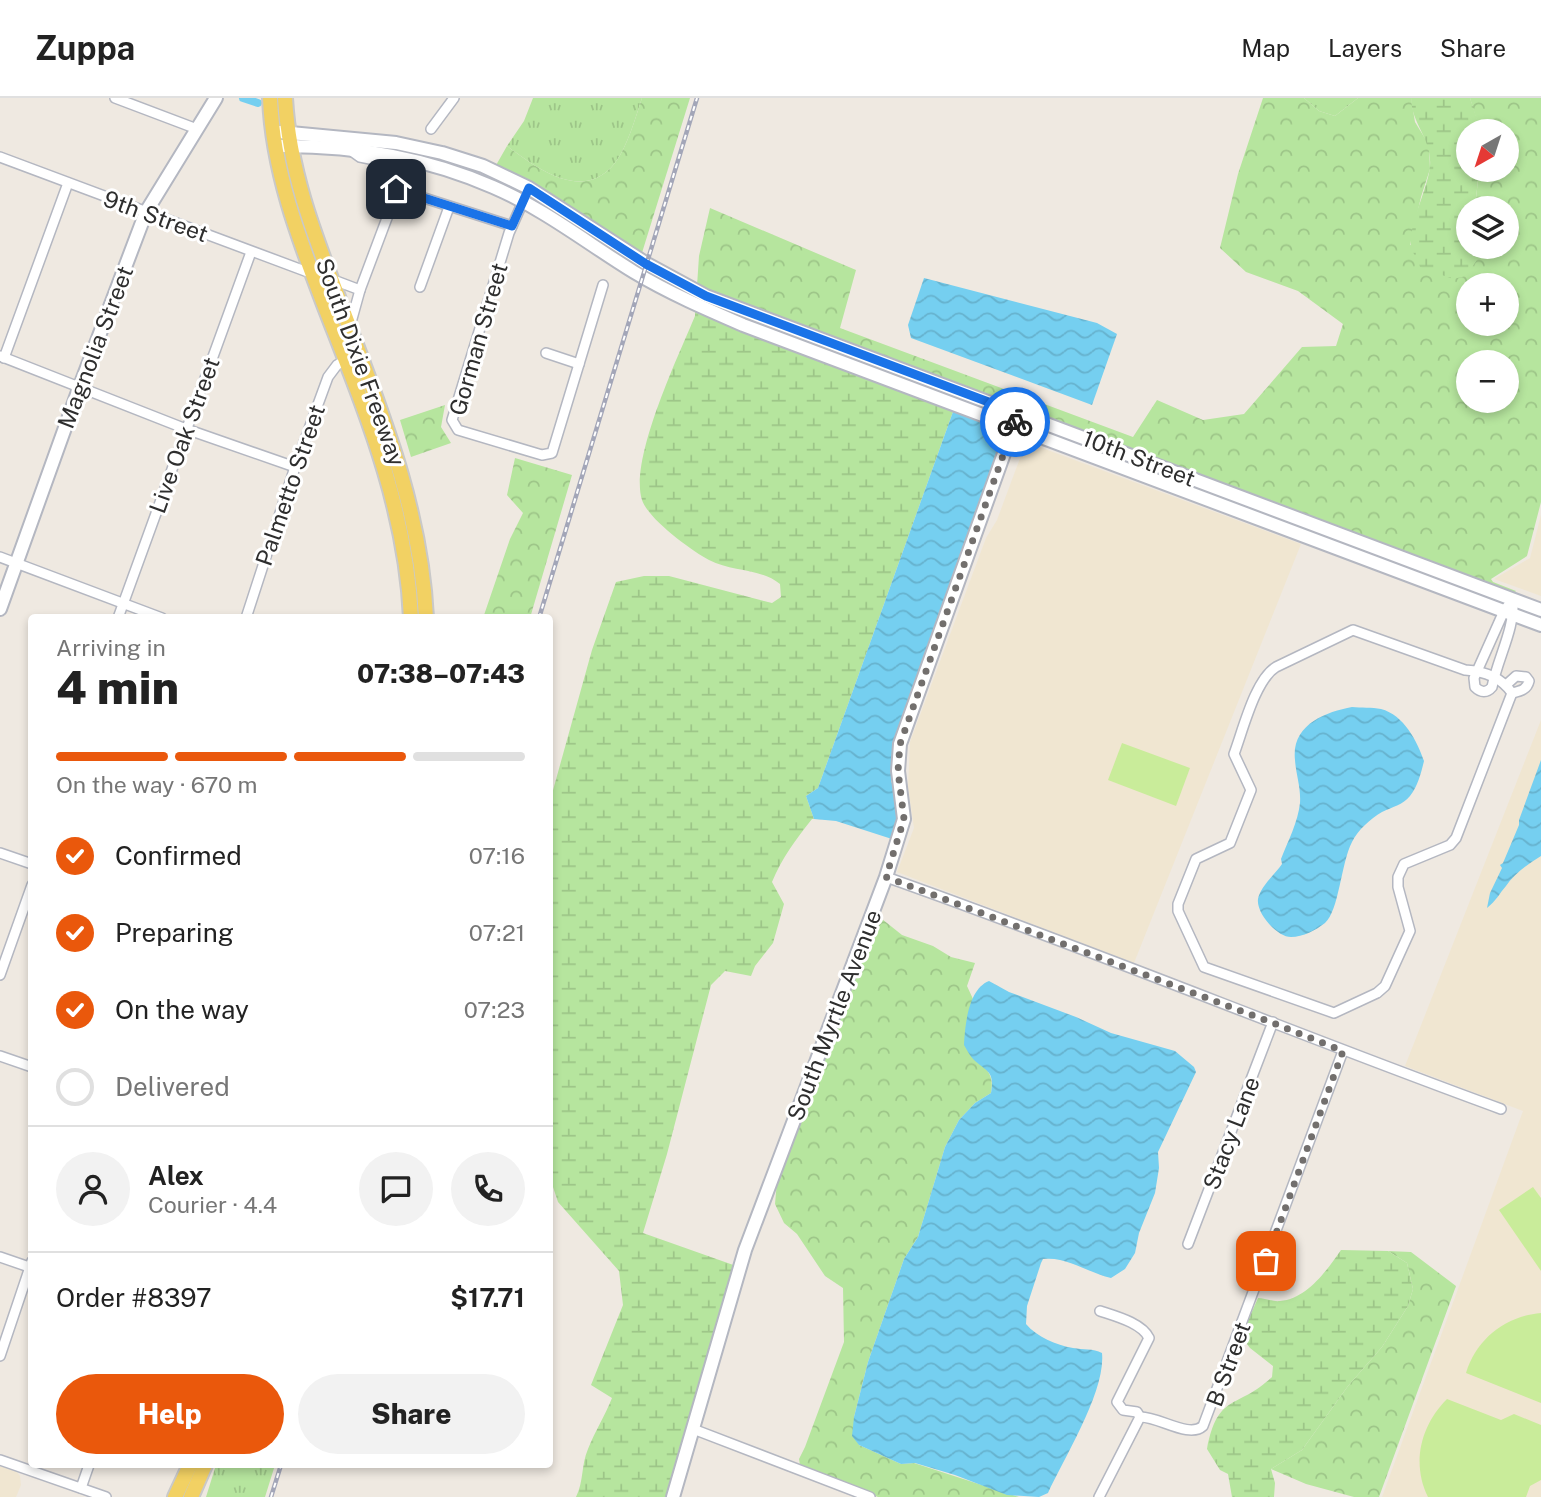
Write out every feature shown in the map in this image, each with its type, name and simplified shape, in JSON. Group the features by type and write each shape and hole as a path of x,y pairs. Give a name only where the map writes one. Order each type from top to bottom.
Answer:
{"main road":[{"name":"South Dixie Freeway","path":"278,103 287,200 337,337 370,382 398,460 405,512 425,614"},
{"name":"South Dixie Freeway","path":"282,139 349,328 353,357 382,456 405,512"},
{"name":"South Dixie Freeway","path":"411,614 414,562"},
{"path":"175,1497 189,1468"},
{"path":"191,1497 204,1468"}],"street":[{"path":"115,98 197,129"},
{"name":"Magnolia Street","path":"0,609 146,212 216,98"},
{"path":"431,129 454,98"},
{"name":"10th Street","path":"282,139 412,160 495,188 618,253 743,326 1541,625"},
{"name":"10th Street","path":"282,139 396,143 433,150 483,166 529,188 618,253"},
{"path":"349,328 399,176 390,163 360,157 351,150"},
{"name":"9th Street","path":"0,157 313,274"},
{"path":"68,183 2,357 186,429 295,467"},
{"name":"Gorman Street","path":"529,188 512,226 452,420 458,430 542,455 552,453 603,285"},
{"path":"396,189 512,226"},
{"path":"420,287 449,207"},
{"name":"Live Oak Street","path":"119,614 251,252"},
{"path":"331,279 360,290"},
{"name":"10th Street","path":"673,287 706,296 1541,610"},
{"path":"546,353 579,364"},
{"name":"Palmetto Street","path":"247,614 295,467 328,377 337,365 353,357"},
{"name":"South Myrtle Avenue","path":"673,1497 744,1250 886,877 904,819 898,771 900,744 1018,413"},
{"path":"0,556 152,614"},
{"path":"1509,613 1476,671 1474,684 1480,691 1491,688 1513,599"},
{"path":"1353,630 1465,670 1476,671 1494,677 1509,689 1456,838 1450,845 1404,864 1400,870 1398,887 1410,931 1381,991 1331,1013 1204,967 1178,911 1179,898 1196,859 1230,843 1251,790 1234,754 1261,681 1270,671 1353,630"},
{"path":"1490,645 1502,650"},
{"path":"0,853 28,863"},
{"path":"886,877 1501,1109"},
{"path":"0,975 28,896"},
{"name":"Stacy Lane","path":"1188,1244 1273,1023"},
{"name":"B Street","path":"1140,1417 1149,1417 1191,1431 1199,1430 1208,1418 1343,1051"},
{"path":"0,1056 28,1066"},
{"path":"0,1257 28,1265"},
{"path":"0,1356 28,1275"},
{"path":"1099,1497 1140,1417 1137,1412 1123,1410 1117,1402 1148,1336 1145,1331 1100,1311"},
{"path":"693,1429 870,1497"},
{"path":"0,1460 106,1497"},
{"path":"80,1488 88,1468"}],"shaded area":[{"path":"1026,442 1301,544 1134,963 897,872 914,828 908,787 910,742 986,538 997,520"},
{"path":"1541,515 1541,596 1494,579 1530,558"},
{"path":"1541,720 1541,1497 1382,1497 1523,1111 1405,1066"},
{"path":"0,1466 17,1472 20,1476 21,1485 16,1497 0,1497"}],"green space":[{"path":"533,98 642,98 627,140 615,163 602,175 575,181 546,172 507,146 524,121"},
{"path":"642,98 690,98 641,256 495,167 507,146 532,164 561,178 589,180 602,175 615,163 624,148"},
{"path":"1263,98 1304,98 1319,111 1335,116 1358,98 1411,98 1415,122 1429,145 1430,169 1410,245 1456,251 1456,259 1519,259 1519,196 1476,196 1478,182 1519,182 1519,119 1476,119 1470,98 1541,98 1541,502 1527,556 1491,579 1516,591 1513,594 697,286 699,256 710,208 856,270 840,328 1133,437 1157,400 1203,420 1244,414 1302,347 1336,346 1343,324 1298,291 1246,272 1220,248 1238,174"},
{"path":"1304,98 1358,98 1335,116 1319,111"},
{"path":"1411,98 1470,98 1477,119 1456,119 1456,182 1478,182 1476,196 1456,196 1456,259 1478,259 1468,273 1456,273 1456,278 1420,267 1411,247 1412,229 1430,166 1428,148 1412,108"},
{"path":"696,295 1014,416 1011,421 696,301"},
{"path":"695,309 954,409 818,788 806,796 814,819 790,849 772,882 784,904 773,943 755,966 751,976 725,971 711,985 667,1154 643,1233 739,1267 673,1497 576,1497 586,1455 612,1398 591,1385 623,1305 619,1271 558,1202 553,1187 553,790 592,650 616,582 644,576 669,576 772,603 781,597 780,584 772,579 718,564 692,550 661,525 642,500 642,460 649,435 667,382 695,316"},
{"path":"445,405 441,427 451,443 411,457 400,420"},
{"path":"1020,418 1507,601 1503,606 1019,424"},
{"path":"515,458 572,475 531,614 484,614 510,539 523,513 507,495"},
{"path":"1122,743 1190,768 1176,806 1108,780"},
{"path":"877,915 902,935 933,946 951,957 975,963 967,986 973,999 975,1060 989,1074 992,1087 991,1093 975,1103 959,1120 945,1147 918,1237 904,1259 868,1362 854,1417 859,1445 901,1464 914,1463 1019,1497 878,1497 800,1465 799,1459 844,1342 843,1288 825,1276 797,1234 784,1223 775,1204 777,1181"},
{"path":"1533,1187 1541,1198 1541,1271 1499,1210"},
{"path":"1341,1250 1388,1251 1407,1263 1413,1289 1408,1306 1382,1347 1348,1386 1302,1450 1271,1469 1275,1483 1274,1497 1232,1497 1228,1474 1220,1470 1207,1449 1212,1431 1223,1410 1272,1377 1273,1366 1250,1348 1241,1336 1258,1298 1280,1301 1299,1295 1315,1282"},
{"path":"1388,1251 1411,1252 1456,1286 1379,1497 1354,1497 1306,1484 1271,1469 1302,1450 1348,1386 1382,1347 1408,1306 1413,1289 1407,1263"},
{"path":"1541,1313 1541,1403 1466,1373 1477,1350 1494,1331 1516,1319"},
{"path":"1447,1399 1501,1420 1514,1414 1541,1425 1541,1480 1530,1486 1526,1497 1428,1497 1420,1471 1421,1445 1431,1420"},
{"path":"215,1468 274,1468 265,1497 206,1497"}],"water":[{"path":"924,278 1097,323 1117,334 1092,405 911,338 908,325"},
{"path":"954,409 1009,429 895,760 891,781 898,798 900,819 895,840 836,821 814,819 806,796 818,788"},
{"path":"1352,707 1381,709 1403,723 1418,745 1424,761 1420,775 1407,799 1373,818 1355,838 1348,851 1334,908 1325,923 1296,937 1285,936 1274,929 1264,917 1258,899 1265,885 1282,864 1281,859 1297,817 1300,797 1295,748 1298,738 1312,722 1331,712"},
{"path":"1541,760 1541,856 1517,873 1487,908 1490,893 1502,868 1500,865 1519,825"},
{"path":"989,981 1009,992 1111,1033 1175,1051 1194,1067 1196,1072 1158,1152 1159,1168 1155,1193 1139,1233 1135,1253 1125,1269 1111,1278 1061,1260 1043,1259 1041,1263 1027,1306 1026,1324 1041,1337 1054,1343 1102,1353 1098,1386 1083,1424 1048,1493 1039,1497 1007,1495 915,1463 901,1464 859,1445 852,1436 868,1362 904,1259 918,1237 945,1147 959,1120 975,1103 991,1093 991,1076 964,1045 972,1000 982,985"}],"waterway":[{"path":"243,98 258,103"}],"railway":[{"path":"540,614 697,98"},
{"path":"271,1497 280,1468"}],"way so far":[{"path":"1015,422 900,744 898,771 904,819 886,877 1343,1051 1266,1261"}],"route":[{"path":"396,189 512,226 529,188 646,264 706,296 1018,413 1015,422"}]}
